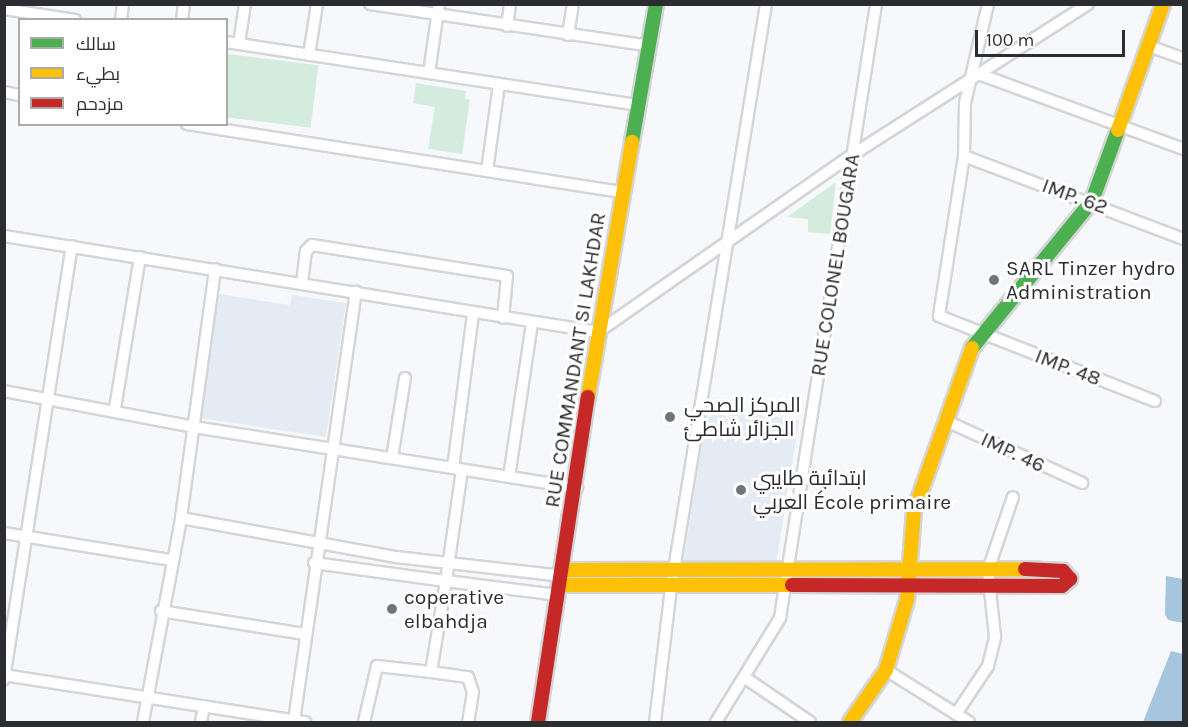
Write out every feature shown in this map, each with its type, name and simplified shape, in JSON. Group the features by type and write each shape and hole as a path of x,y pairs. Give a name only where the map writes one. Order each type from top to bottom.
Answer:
{"street":[{"path":"4,9 62,18 64,4"},
{"path":"239,44 245,4"},
{"path":"309,55 317,4"},
{"path":"369,4 439,10 507,26 650,46"},
{"path":"507,26 510,4"},
{"path":"568,35 573,4"},
{"name":"RUE COMMANDANT SI LAKHDAR","path":"538,723 577,488 598,332 640,105 656,4"},
{"path":"655,723 671,588 766,4"},
{"name":"RUE COLONEL BOUGARA","path":"716,723 780,618 876,4"},
{"name":"IMP. 48","path":"988,4 976,73 965,103 964,156 938,310 942,319 1155,400"},
{"path":"4,236 302,282 532,323 598,332 852,155 976,73 1088,4"},
{"path":"850,723 886,670 910,577 914,511 944,420 980,334 1092,201 1163,4"},
{"path":"429,73 439,10"},
{"path":"228,42 640,105"},
{"path":"1149,46 1184,59"},
{"path":"976,73 1184,148"},
{"path":"487,171 499,84"},
{"path":"200,126 623,192"},
{"name":"IMP. 62","path":"964,156 1092,201 1184,239"},
{"path":"302,282 306,251 312,245 507,276 503,318"},
{"path":"72,246 5,676 204,706 259,719 299,722 304,634 356,291"},
{"path":"115,408 140,257"},
{"path":"142,723 170,560 181,518 215,268"},
{"path":"431,672 446,581 473,313"},
{"path":"509,477 532,323"},
{"path":"392,458 405,378"},
{"path":"4,391 115,408 194,428 577,488"},
{"name":"IMP. 46","path":"944,420 1082,483"},
{"path":"956,714 988,666 995,637 990,577 1013,497"},
{"path":"181,518 561,582 675,572 786,576 990,577 1063,571 1070,579 1065,586 990,577"},
{"path":"4,533 170,560"},
{"path":"314,563 446,581 561,582 671,588 786,576"},
{"path":"161,611 304,634"},
{"path":"364,723 377,666 468,677 473,692 468,723"},
{"path":"886,670 969,723"},
{"path":"744,677 810,723"},
{"path":"201,723 204,706"}],"shaded area":[{"path":"219,294 290,305 292,295 346,303 326,437 200,418"},
{"name":"ابتدائية طايبي العربي École primaire","path":"708,406 799,420 774,574 684,560"}],"green space":[{"path":"228,54 318,65 311,128 228,118"},
{"path":"416,83 466,91 465,99 470,100 462,154 428,149 435,107 413,103"},
{"path":"836,182 830,234 808,232 808,219 787,217"}],"water":[{"path":"1166,576 1183,579 1183,623 1168,620 1165,614"},
{"path":"1171,651 1183,654 1183,722 1143,722"}],"traffic: fast":[{"path":"632,142 656,4"},
{"path":"972,348 1092,201 1118,130"}],"traffic: slow":[{"path":"1118,130 1163,4"},
{"path":"588,397 632,142"},
{"path":"850,722 886,670 907,600 914,511 972,348"},
{"path":"563,570 1025,569"},
{"path":"561,585 792,585"}],"traffic: jam":[{"path":"538,722 588,397"},
{"path":"792,585 1062,586 1070,579 1063,571 1025,569"}],"place":[{"name":"SARL Tinzer hydro Administration","path":"994,280"},
{"name":"المركز الصحي الجزائر شاطئ","path":"670,417"},
{"name":"ابتدائية طايبي العربي École primaire","path":"741,490"},
{"name":"coperative elbahdja","path":"392,609"}]}
